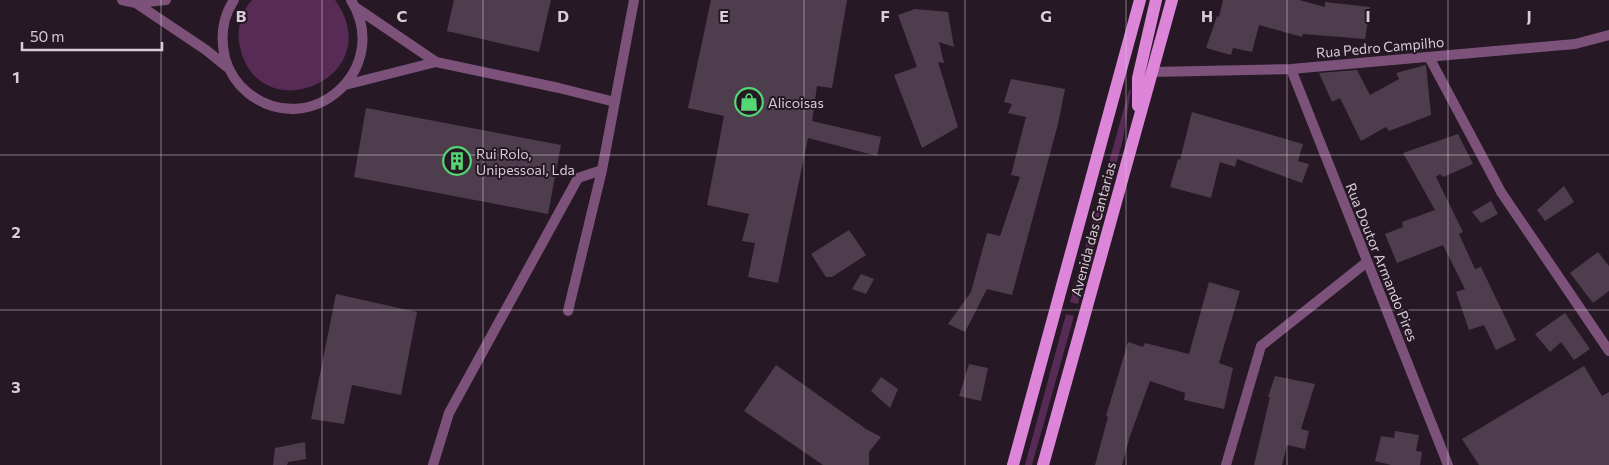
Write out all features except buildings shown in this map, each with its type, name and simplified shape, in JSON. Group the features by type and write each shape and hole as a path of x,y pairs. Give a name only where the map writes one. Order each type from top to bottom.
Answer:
{"main road":[{"name":"Avenida das Cantarias","path":"1013,465 1140,0"},
{"path":"1139,121 1138,78 1156,0"},
{"name":"Avenida das Cantarias","path":"1043,465 1172,0"}],"street":[{"path":"122,0 136,3 166,0"},
{"path":"227,67 222,44 223,25 234,0"},
{"path":"568,311 602,170 634,0"},
{"path":"136,3 206,50 227,67 240,86 259,101 281,108 305,108 327,100 346,85 356,67 362,48 362,27 353,4"},
{"path":"353,4 436,62 615,102"},
{"name":"Rua Pedro Campilho","path":"1152,72 1291,69 1575,44 1609,35"},
{"path":"1428,57 1501,192 1609,351"},
{"path":"346,85 436,62"},
{"name":"Rua Doutor Armando Pires","path":"1291,69 1448,465"},
{"path":"433,465 449,413 578,178 602,170"},
{"path":"1226,465 1261,346 1368,262"}],"shaded area":[{"path":"252,0 335,0 348,28 346,53 334,73 314,86 291,90 268,86 250,70 239,42 239,37 243,14"},
{"path":"1129,90 1131,90 1123,139 1078,304 1070,302"},
{"path":"1066,314 1074,316 1032,465 1025,465"}],"place":[{"name":"Alicoisas","path":"749,102"},
{"name":"Rui Rolo, Unipessoal, Lda","path":"457,161"}]}
